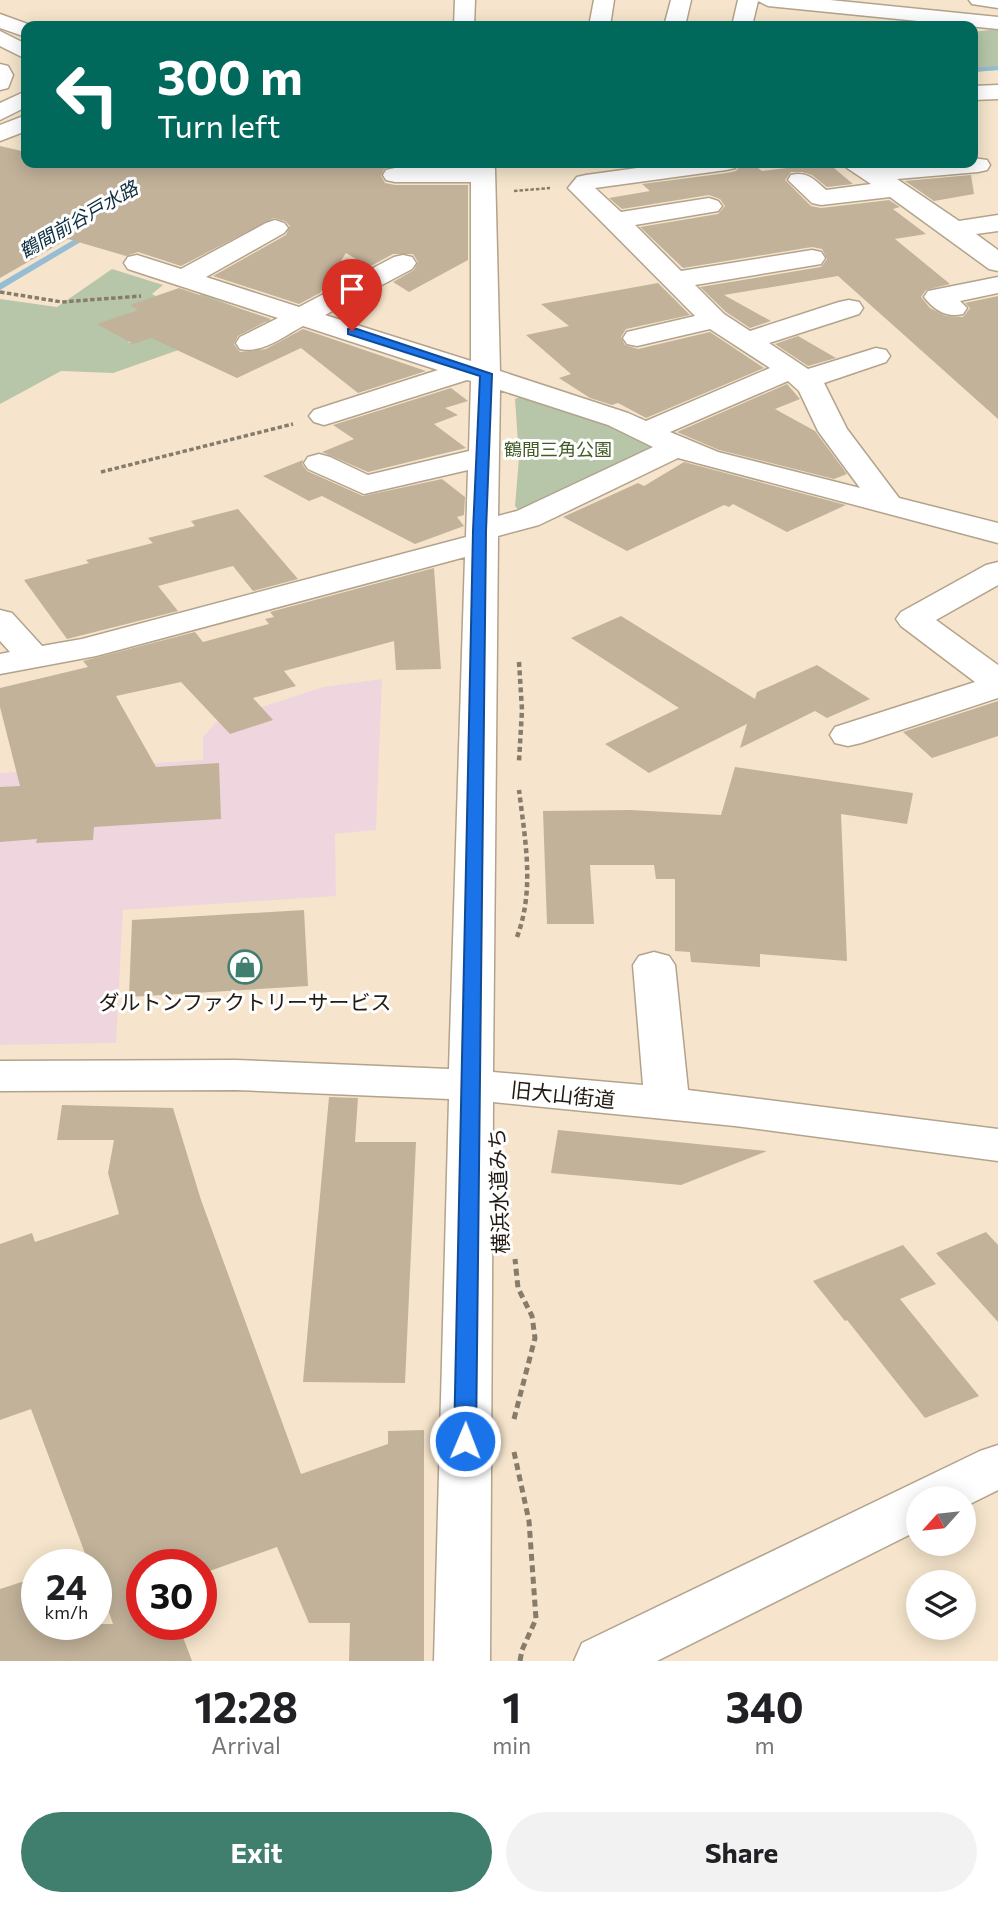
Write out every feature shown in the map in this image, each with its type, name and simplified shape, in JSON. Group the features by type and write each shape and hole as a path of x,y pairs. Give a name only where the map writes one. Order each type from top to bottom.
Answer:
{"main road":[{"path":"464,21 465,0"},
{"path":"601,21 604,0"},
{"path":"676,21 681,0"},
{"path":"743,21 748,0"},
{"path":"768,0 837,16 952,21"},
{"path":"979,0 998,2"},
{"path":"0,20 21,29"},
{"path":"978,22 998,23"},
{"path":"0,37 21,50"},
{"path":"0,71 0,83"},
{"path":"978,93 998,92"},
{"path":"0,113 21,101"},
{"path":"0,134 21,124"},
{"path":"694,168 583,185 615,221 714,320 812,387 833,431 886,502"},
{"path":"863,168 998,263"},
{"path":"395,176 483,179 478,372 483,457 462,1661"},
{"path":"800,180 821,198 892,189"},
{"path":"615,221 709,206"},
{"path":"953,229 998,223"},
{"path":"185,277 275,228"},
{"path":"675,280 811,257"},
{"path":"137,263 618,419 677,447 708,458 998,533"},
{"path":"250,343 403,263"},
{"path":"953,308 939,297 998,285"},
{"path":"747,341 849,308"},
{"path":"637,338 714,320"},
{"path":"645,432 798,375 876,356"},
{"path":"324,416 478,372"},
{"path":"372,401 399,419"},
{"path":"0,664 84,649 480,537 528,518 677,447"},
{"path":"319,463 365,485 483,457"},
{"path":"998,572 913,619 998,684"},
{"path":"0,620 33,657"},
{"path":"848,734 998,684"},
{"path":"654,965 667,1104"},
{"name":"旧大山街道","path":"0,1076 160,1073 470,1085 667,1104 998,1145"},
{"path":"957,1486 998,1466"},
{"path":"602,1661 906,1511"}],"path":[{"path":"483,179 528,191 551,187"},
{"path":"0,292 62,302 139,297 185,277"},
{"path":"101,472 156,456 213,446 324,416"},
{"path":"515,654 521,666 522,691 519,771"},
{"path":"511,948 525,913 527,859 518,783"},
{"name":"横浜水道みち","path":"513,1427 517,1401 535,1338 532,1316 518,1288 515,1251"},
{"path":"511,1439 529,1521 536,1619 533,1635 520,1651 520,1661"}],"shaded area":[{"path":"382,679 376,830 335,834 336,896 123,910 116,1043 0,1045 0,773 203,760 203,737 216,722 323,687"}],"green space":[{"path":"998,29 998,70 978,72 978,31"},
{"path":"112,269 163,285 152,294 172,305 202,294 275,322 229,321 124,327 129,343 162,334 187,347 113,373 61,371 0,404 0,299 57,307"},
{"name":"鶴間三角公園","path":"525,395 610,424 649,443 651,451 521,513 515,506 519,458 515,399"}],"building":[{"path":"0,146 21,151 21,168 386,168 381,176 385,183 468,185 468,260 409,292 393,282 414,270 418,262 413,254 393,254 369,267 346,253 320,293 299,304 213,276 286,235 290,226 285,221 274,218 181,266 138,252 126,256 68,239 0,278"},
{"path":"738,168 758,168 762,171 834,168 853,184 827,187 812,175 791,172 785,180 811,206 821,208 889,200 900,207 893,209 926,234 895,239 950,284 926,290 921,297 930,308 946,316 963,317 970,308 965,303 998,296 998,419 838,276 724,295 771,321 750,328 726,312 700,287 821,267 827,259 822,249 812,247 683,268 640,227 718,214 725,206 720,199 709,195 622,209 609,198 650,191 642,184 727,173"},
{"path":"971,175 974,194 934,201 905,181"},
{"path":"658,283 690,315 626,329 621,337 625,345 638,349 710,332 764,368 646,418 618,403 612,405 590,398 559,378 571,374 526,335 569,326 541,304"},
{"path":"179,288 271,319 238,336 234,344 240,352 266,349 303,329 426,371 358,393 301,348 237,378 151,338 133,344 97,324 138,310 130,305"},
{"path":"798,336 836,358 808,366 775,344"},
{"path":"787,384 800,399 775,409 815,431 847,474 834,479 719,450 677,432"},
{"path":"451,388 468,401 445,408 458,415 434,424 466,448 368,472 322,452 354,439 333,425"},
{"path":"303,460 302,464 307,471 363,496 442,479 465,497 464,515 457,517 464,526 415,544 322,496 309,501 263,476"},
{"path":"684,462 846,505 787,532 733,504 729,507 724,505 627,551 563,517 638,483 644,486"},
{"path":"238,509 298,579 253,591 233,566 158,586 178,611 67,639 24,580 89,563 86,560 153,543 148,538 195,526 191,521"},
{"path":"434,568 441,669 396,670 394,641 284,671 296,686 253,698 273,720 230,734 181,682 116,696 156,767 219,763 221,819 94,827 93,840 36,843 37,839 0,842 0,787 20,786 0,707 0,688 88,667 83,661 195,632 203,642 269,624 265,619 274,617 270,612"},
{"path":"621,616 755,699 757,692 817,665 870,699 827,718 815,711 740,748 747,724 649,773 605,744 679,708 571,638"},
{"path":"998,701 998,736 932,758 903,732"},
{"path":"735,767 913,793 907,824 841,814 847,961 760,954 760,967 691,962 690,952 675,951 675,879 656,879 654,865 590,865 594,924 547,924 543,811 631,810 721,815"},
{"path":"304,910 308,986 129,997 132,920"},
{"path":"329,1097 358,1098 355,1142 416,1142 405,1383 303,1382"},
{"path":"62,1105 173,1108 201,1200 301,1474 388,1444 388,1431 424,1430 424,1661 349,1661 350,1623 309,1623 277,1547 217,1568 217,1549 126,1549 126,1640 184,1640 192,1661 0,1661 0,1589 21,1582 21,1640 112,1640 112,1549 83,1549 31,1409 0,1420 0,1244 32,1233 35,1242 119,1214 108,1173 114,1140 57,1140"},
{"path":"558,1130 767,1151 681,1185 551,1173"},
{"path":"986,1232 998,1245 998,1322 936,1253"},
{"path":"903,1245 936,1284 900,1299 979,1396 925,1418 813,1281"}],"waterway":[{"name":"鶴間前谷戸水路","path":"978,70 998,68"},
{"name":"鶴間前谷戸水路","path":"0,287 90,234"}],"place":[{"name":"ダルトンファクトリーサービス","path":"245,967"}],"route":[{"path":"352,331 486,374 480,531 465,1441"}]}
